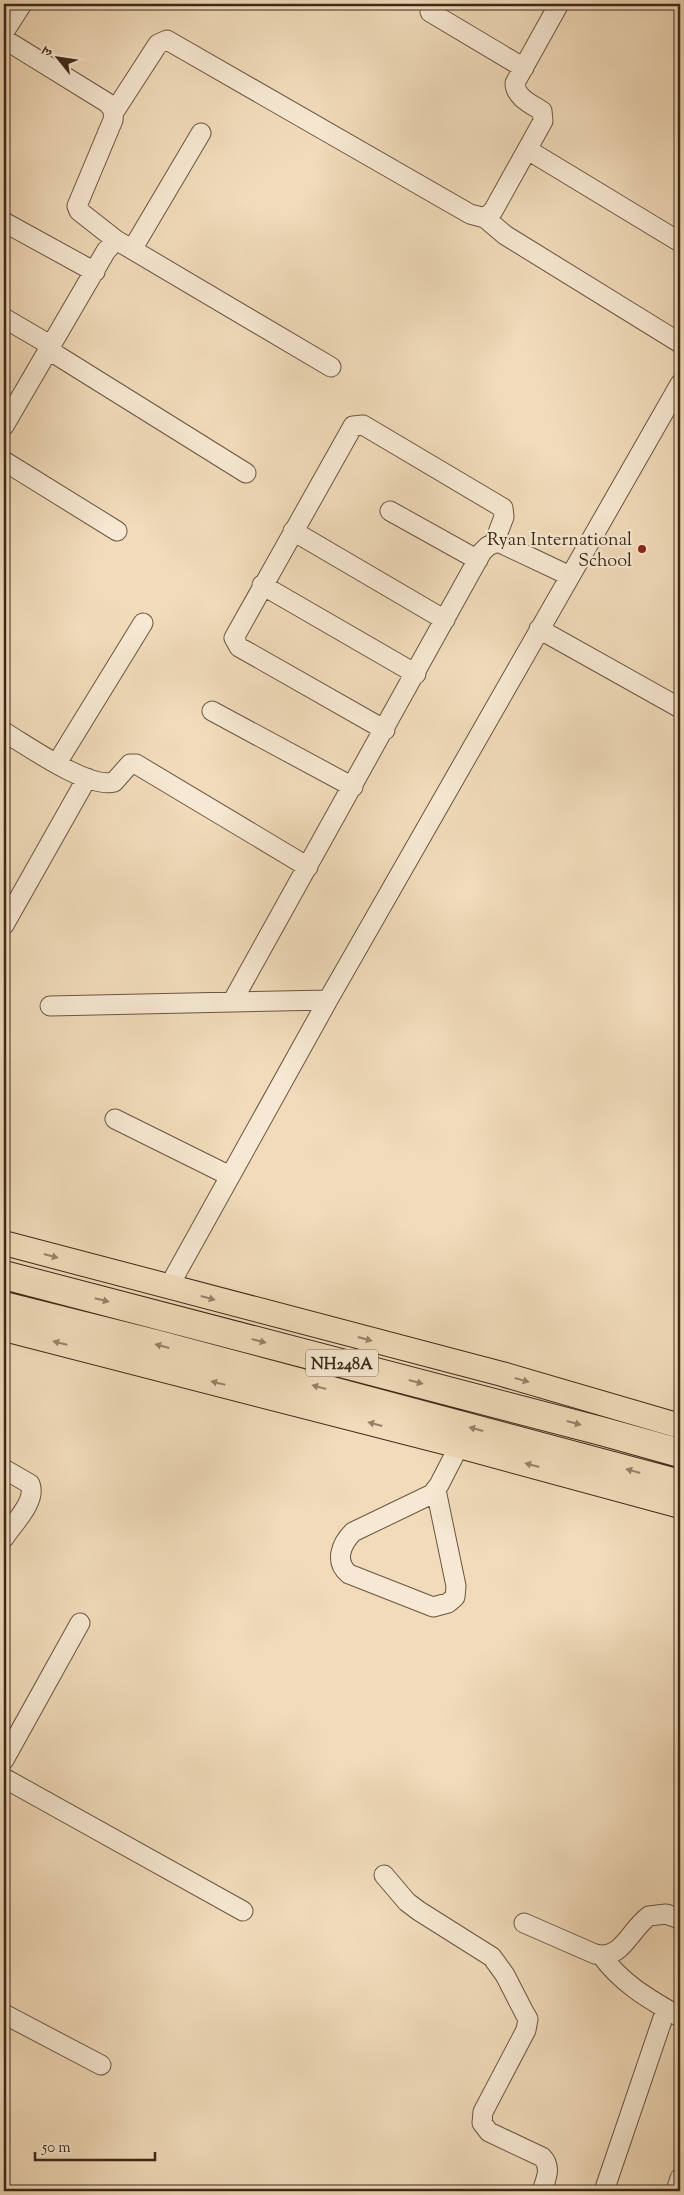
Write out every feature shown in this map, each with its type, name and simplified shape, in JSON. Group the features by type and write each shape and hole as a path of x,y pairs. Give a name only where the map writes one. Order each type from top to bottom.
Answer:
{"highway":[{"name":"NH248A","path":"4,1275 680,1453"},
{"name":"NH248A","path":"4,1306 194,1354 680,1484"}],"main road":[{"path":"4,1243 168,1288 502,1374 680,1426"},
{"path":"4,1329 459,1446 680,1506"}],"street":[{"path":"4,32 22,4"},
{"path":"485,218 493,210 528,150 544,117 542,111 519,95 515,89 515,83 559,4"},
{"path":"430,12 524,68"},
{"path":"4,39 106,102 114,112"},
{"path":"332,366 124,244 79,211 77,206 108,136 114,112 158,44 167,40 470,214 485,218 505,235 680,343"},
{"path":"4,426 106,251 124,244 201,133"},
{"path":"528,150 680,242"},
{"path":"4,222 94,272"},
{"path":"4,318 246,473"},
{"path":"168,1288 328,1000 680,384"},
{"path":"385,730 236,642 237,631 351,428 359,424 503,508 504,517 494,543"},
{"path":"4,461 117,531"},
{"path":"390,511 478,560"},
{"path":"293,531 446,620"},
{"path":"232,1002 478,560 488,546 494,543 502,543 570,576"},
{"path":"262,585 416,674"},
{"path":"57,763 143,623"},
{"path":"539,630 680,708"},
{"path":"212,711 353,787"},
{"path":"4,732 57,763 99,782 112,783 130,764 136,764 308,867"},
{"path":"4,925 87,778"},
{"path":"50,1006 328,1000"},
{"path":"115,1119 230,1176"},
{"path":"436,1490 456,1586 455,1597 448,1603 433,1607 349,1574 341,1568 340,1561 343,1546 353,1532 419,1501 436,1490 459,1446"},
{"path":"4,1469 30,1484 32,1491 29,1501 4,1538"},
{"path":"4,1760 80,1623"},
{"path":"4,1778 243,1911"},
{"path":"384,1876 407,1902 419,1911 492,1957 505,1975 528,2019 526,2030 483,2112 482,2124 489,2132 542,2157 547,2162 548,2171 542,2191"},
{"path":"601,1955 616,1952 649,1916 666,1914 680,1919"},
{"path":"524,1923 601,1955 622,1980 673,2013 604,2191"},
{"path":"4,2014 101,2065"},
{"path":"676,2191 680,2178"}],"place":[{"name":"Ryan International School","path":"642,549"}]}
